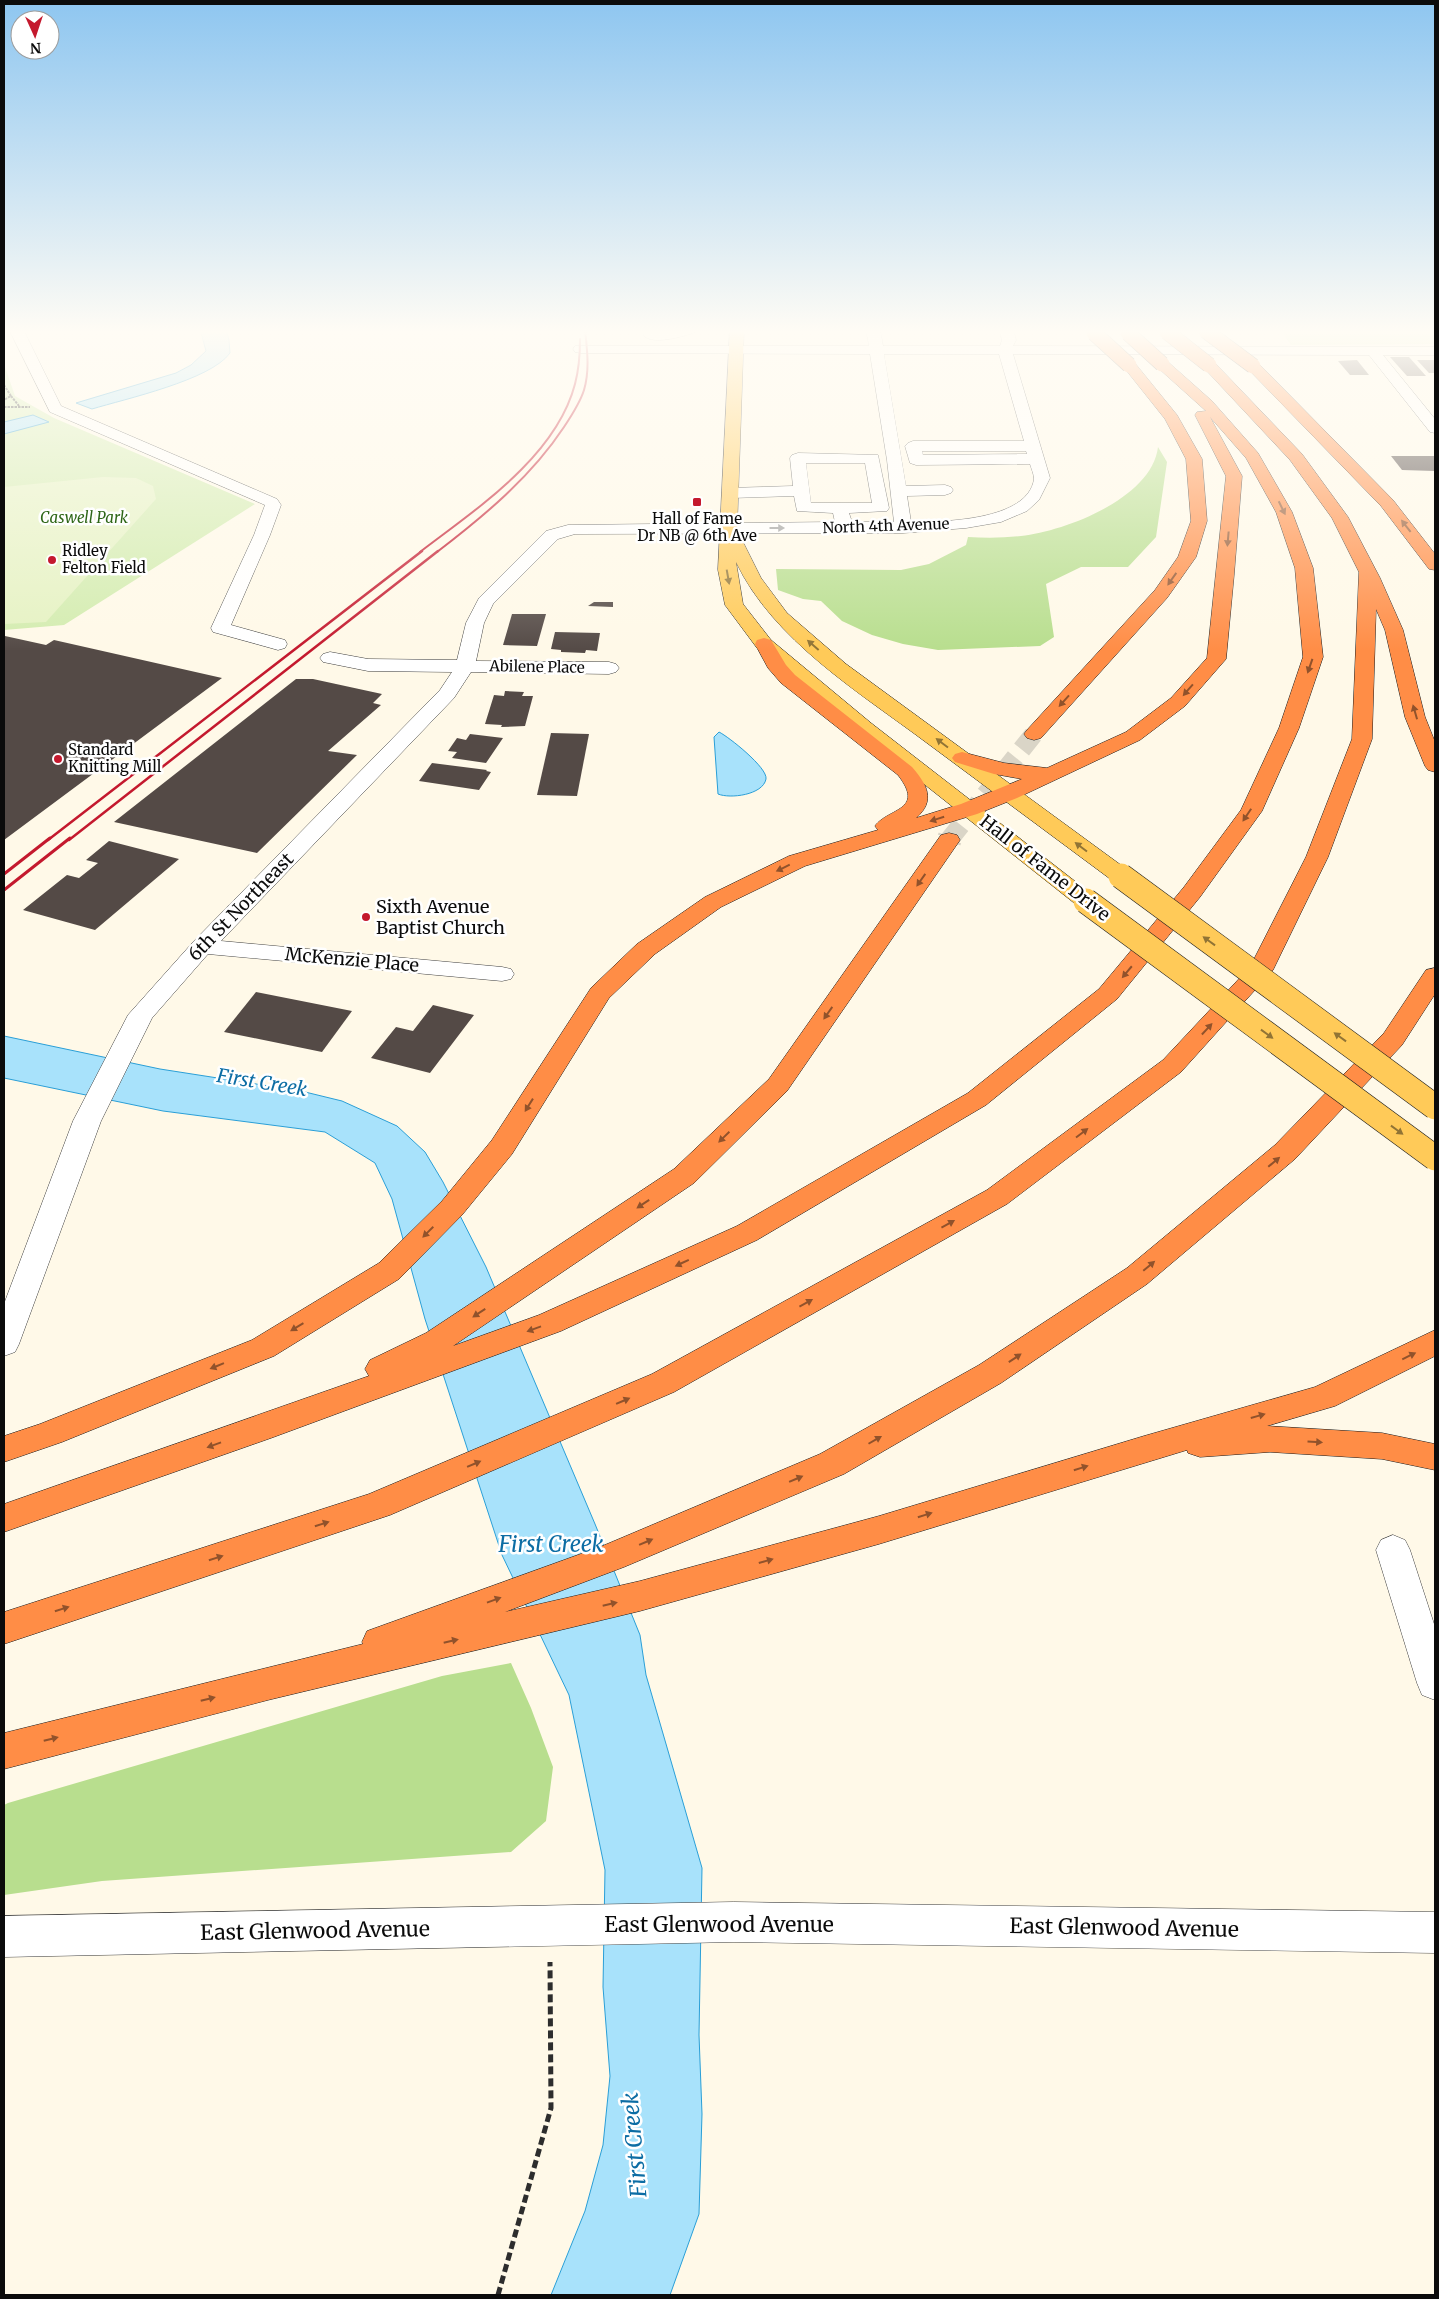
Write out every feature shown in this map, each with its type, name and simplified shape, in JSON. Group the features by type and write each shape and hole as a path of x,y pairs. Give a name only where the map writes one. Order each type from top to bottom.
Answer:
{"highway":[{"path":"1034,734 1161,594 1187,558 1200,521 1194,459 1182,436"},
{"path":"4,1449 50,1434 263,1348 389,1271 452,1208 502,1148 600,993 646,949 713,902 797,861 969,809 1054,774 1133,736 1178,702 1216,659 1226,575 1234,476 1214,436"},
{"path":"4,1518 260,1429 550,1323 747,1233 977,1099 1108,994 1192,892 1251,811 1288,728 1313,657 1304,568 1284,512 1253,456 1236,436"},
{"path":"1276,436 1296,457 1340,517 1368,572 1394,630 1416,716 1433,762"},
{"path":"1322,436 1387,503 1435,565"},
{"path":"10,1626 378,1505 663,1383 997,1197 1172,1066 1261,970 1317,858 1362,739 1368,572"},
{"path":"764,644 778,668 788,679 905,771 919,789 916,807 909,815 823,853"},
{"path":"962,758 990,768 1012,772 1054,774"},
{"path":"260,1429 437,1341 684,1176 778,1085 949,840"},
{"path":"268,1683 612,1556 832,1464 990,1374 1136,1276 1285,1152 1393,1039 1435,975"},
{"path":"4,1752 268,1683 640,1596 879,1530 1144,1448 1324,1397 1435,1342"},
{"path":"1144,1448 1270,1439 1382,1446 1435,1457"}],"main road":[{"name":"Hall of Fame Drive","path":"733,436 727,570 734,605 764,644 864,727 1086,901 1435,1158"},
{"name":"Hall of Fame Drive","path":"728,528 753,579 781,617 839,668 1435,1107"}],"street":[{"path":"118,436 271,502 272,505 262,535 220,628 278,644"},
{"path":"891,436 904,528"},
{"name":"North 4th Avenue","path":"564,531 588,528 924,528 976,522 1014,512 1034,498 1042,478 1030,436"},
{"path":"895,460 916,460 913,446 1035,453"},
{"path":"798,458 872,458 881,508 803,508 801,491 798,458"},
{"path":"898,491 945,490"},
{"path":"730,493 801,491"},
{"path":"840,508 845,528"},
{"name":"6th St Northeast","path":"4,1344 91,1113 141,1015 202,946 447,694 465,666 475,623 485,602 552,535 564,531"},
{"name":"Abilene Place","path":"330,658 368,664 609,668"},
{"name":"McKenzie Place","path":"202,946 502,974"},
{"path":"1394,1550 1435,1683"},
{"name":"East Glenwood Avenue","path":"4,1937 734,1922 1435,1933"}],"path":[{"path":"498,2295 551,2108 552,2034 549,1926"}],"green space":[{"name":"Caswell Park","path":"4,436 97,436 255,504 64,625 4,630"},
{"path":"1158,447 1167,462 1156,537 1128,567 1081,567 1046,584 1054,637 1040,646 938,650 903,644 872,635 842,621 821,601 803,599 778,590 776,569 901,570 929,564 966,545 968,537 1021,536 1040,533 1083,519 1104,509 1124,496 1140,482 1152,465"},
{"name":"Ridley Felton Field","path":"103,477 136,478 153,486 156,499 46,622 4,624 4,487"},
{"path":"511,1663 531,1708 553,1767 546,1821 511,1852 102,1881 4,1895 4,1805 8,1803 442,1676"}],"water":[{"path":"719,732 739,746 761,768 766,779 759,789 738,796 718,794 714,737"},
{"name":"First Creek","path":"4,1036 160,1069 301,1091 342,1101 397,1126 425,1152 443,1182 486,1267 640,1635 646,1675 702,1868 699,2035 702,2114 699,2214 670,2295 551,2295 585,2211 603,2145 610,2076 603,1987 605,1870 569,1695 502,1555 425,1319 392,1199 375,1163 325,1132 163,1111 4,1078"}],"building":[{"path":"1391,456 1435,456 1435,471 1402,470"},
{"path":"594,602 613,602 613,607 588,606"},
{"path":"512,614 546,614 537,646 503,645"},
{"path":"555,632 600,633 597,651 586,650 585,653 561,652 561,650 551,649"},
{"name":"Standard Knitting Mill","path":"5,636 46,645 54,640 222,678 4,840"},
{"path":"296,679 313,679 382,694 373,703 381,705 328,751 357,755 257,853 114,822"},
{"path":"505,691 524,692 522,696 533,696 525,726 501,727 502,725 485,724 494,695 504,696"},
{"path":"551,733 589,734 577,796 537,795"},
{"path":"470,734 503,738 486,763 452,758 457,752 448,751 457,738 466,740"},
{"path":"432,763 491,772 479,790 419,781"},
{"path":"109,841 179,859 95,930 23,910 67,875 79,878 98,863 86,860"},
{"path":"256,992 352,1011 322,1052 224,1032"},
{"path":"433,1005 474,1015 430,1073 371,1058 396,1027 413,1031"}],"tunnel":[{"path":"950,838 949,840 1034,734"}],"railway":[{"path":"420,552 489,499 532,458 550,436"},
{"path":"437,552 506,495 537,463 557,436"},
{"path":"48,840 422,551"},
{"path":"69,840 438,551"},
{"path":"4,874 50,838"},
{"path":"4,890 70,838"}],"place":[{"name":"Hall of Fame Dr NB @ 6th Ave","path":"697,502"},
{"name":"Ridley Felton Field","path":"52,560"},
{"name":"Standard Knitting Mill","path":"58,759"},
{"name":"Sixth Avenue Baptist Church","path":"366,917"}]}
